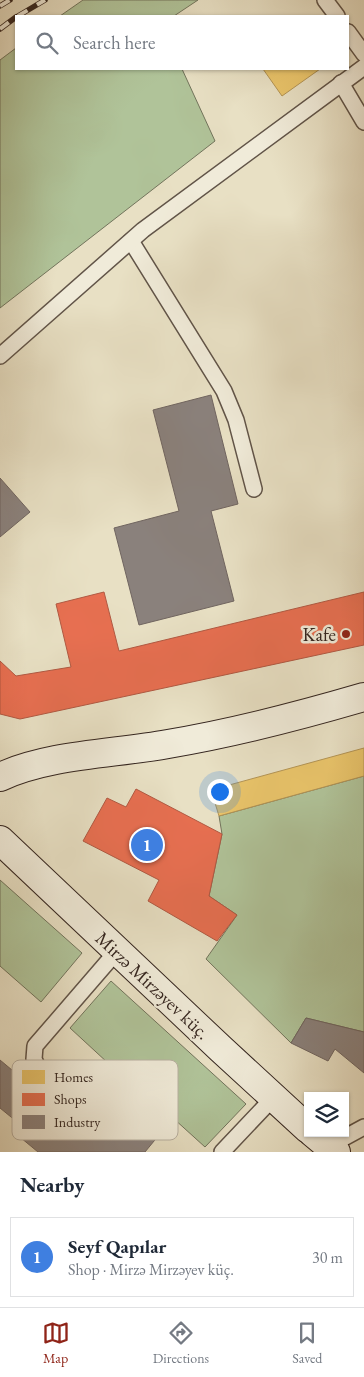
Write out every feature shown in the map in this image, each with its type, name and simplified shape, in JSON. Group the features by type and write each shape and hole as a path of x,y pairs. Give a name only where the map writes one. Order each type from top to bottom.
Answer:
{"main road":[{"path":"0,777 18,769 46,762 216,736 282,721 364,697"},
{"name":"Mirzə Mirzəyev küç.","path":"0,840 273,1098 304,1125"}],"lane":[{"path":"325,0 336,15"},
{"path":"349,33 364,54"},
{"path":"0,356 151,224 364,66"},
{"path":"341,83 364,122"},
{"path":"130,241 224,391 236,420 254,489"},
{"path":"35,1060 35,1046 117,951"},
{"path":"222,1152 273,1098"},
{"path":"326,1144 364,1127"}],"green space":[{"path":"83,0 198,0 176,15 61,15"},
{"path":"15,49 15,70 182,70 215,141 0,308 0,60"},
{"path":"364,776 364,1032 306,1018 291,1043 206,959 237,915 209,896 222,834 219,816"},
{"path":"0,880 82,953 41,1002 0,966"},
{"path":"111,981 246,1104 205,1147 178,1123 178,1060 105,1060 70,1028"}],"building: Homes":[{"path":"264,70 319,70 282,96"},
{"path":"364,748 364,776 219,816 211,790"}],"building: Shops":[{"path":"104,592 119,651 364,592 364,645 20,719 0,714 0,661 16,676 71,667 56,604"},
{"path":"136,789 222,834 209,896 237,915 217,941 148,901 159,880 83,841 107,798 126,807"}],"building: Industry":[{"path":"211,395 238,504 211,511 234,601 139,625 114,528 179,511 153,410"},
{"path":"0,478 30,512 0,537"},
{"path":"306,1018 364,1032 364,1073 335,1049 328,1061 291,1043"},
{"path":"0,1060 12,1070 12,1118 0,1108"},
{"path":"23,1140 155,1140 145,1152 38,1152"}],"railway":[{"path":"0,6 10,0"},
{"path":"20,15 45,0"},
{"path":"0,29 15,18"}],"place":[{"name":"Kafe","path":"346,634"},
{"name":"Seyf Qapılar","path":"147,845"}]}
